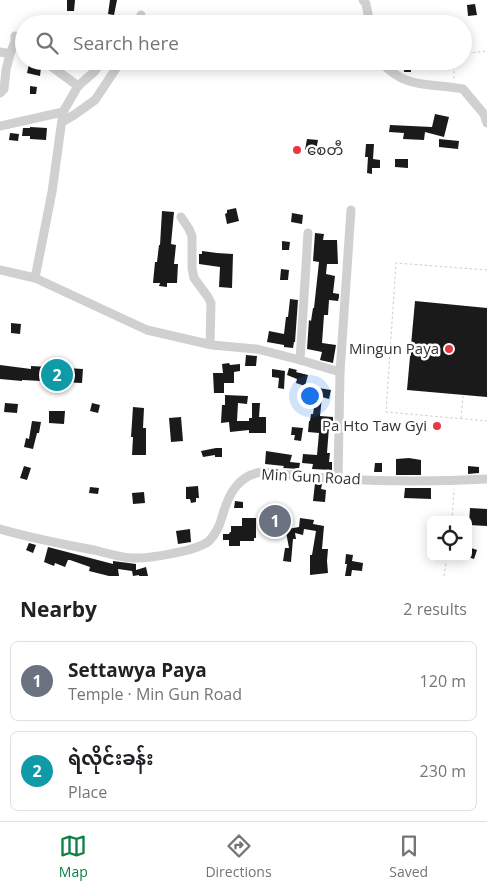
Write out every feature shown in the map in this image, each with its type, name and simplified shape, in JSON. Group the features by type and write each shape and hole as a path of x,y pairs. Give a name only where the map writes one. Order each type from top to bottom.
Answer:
{"street":[{"path":"363,0 366,4 368,15"},
{"path":"0,94 4,89 6,70 15,39"},
{"path":"0,52 10,54"},
{"path":"56,70 78,86"},
{"path":"34,278 52,192 62,117 78,86 96,70"},
{"path":"0,126 74,115 95,100 115,70"},
{"path":"390,70 412,83 463,89 484,114 487,123"},
{"path":"338,479 340,372 351,210"},
{"path":"181,217 192,236 192,268 194,278 211,303 210,344"},
{"path":"300,360 308,233"},
{"path":"0,270 34,278 147,330 210,344 257,349 340,372"},
{"name":"Min Gun Road","path":"0,529 131,558 160,556 195,548 208,541 218,530 231,491 252,473 262,472 338,479 390,481 487,479"}],"path":[{"path":"472,53 487,51"},
{"path":"454,70 454,87"},
{"path":"487,270 396,263 386,412 487,421"},
{"path":"461,418 463,396"},
{"path":"453,516 454,481"},
{"path":"444,576 446,561"}],"building":[{"path":"67,0 75,0 74,11 67,11"},
{"path":"110,0 117,0 114,15 108,14"},
{"path":"475,4 477,15 468,15 467,5"},
{"path":"28,70 41,70 40,76 27,73"},
{"path":"30,86 37,87 36,94 30,94"},
{"path":"435,114 449,117 444,137 425,132 424,140 403,139 404,133 389,132 390,125 432,127"},
{"path":"23,128 47,128 46,140 30,139 30,136 22,136"},
{"path":"10,133 19,134 18,141 9,140"},
{"path":"307,139 318,140 316,151 305,150"},
{"path":"439,139 459,141 458,149 439,147"},
{"path":"366,144 374,144 373,159 380,160 380,168 372,168 372,174 367,173 368,157 365,157"},
{"path":"395,159 408,159 408,168 395,167"},
{"path":"236,208 239,221 227,224 225,214 227,210"},
{"path":"162,211 174,212 171,244 176,245 174,264 178,264 177,283 167,283 167,287 159,286 160,283 153,283 155,262 157,262 160,245"},
{"path":"292,213 303,215 302,224 291,222"},
{"path":"315,233 324,234 323,240 337,240 338,264 327,264 326,274 335,276 333,293 339,294 339,297 338,301 329,300 328,315 324,315 322,343 336,345 333,363 320,360 322,352 307,349 309,320 311,321 314,308 319,262 313,261"},
{"path":"282,241 290,242 289,250 282,250"},
{"path":"202,251 233,254 232,288 219,287 220,267 199,264 199,254 202,254"},
{"path":"281,269 289,270 288,280 280,280"},
{"path":"290,299 298,300 293,348 267,342 269,331 284,334"},
{"name":"Mingun Paya","path":"415,301 487,308 487,397 407,390"},
{"path":"11,323 21,324 20,334 11,333"},
{"path":"246,355 257,356 256,366 245,366"},
{"path":"229,363 230,365 240,364 240,371 234,372 234,383 224,383 224,393 214,393 213,373 223,373 222,364"},
{"path":"0,365 31,369 31,366 83,369 82,383 0,379"},
{"path":"289,368 308,375 305,386 296,383 297,379 287,375"},
{"path":"272,369 285,371 284,389 278,388 279,378 272,377"},
{"path":"312,387 331,390 329,399 322,397 320,416 333,417 333,428 329,427 327,453 330,453 329,462 332,462 332,470 312,469 313,464 302,463 303,454 317,455 319,433 308,432 316,394 311,393"},
{"path":"225,395 248,396 247,404 238,403 237,421 249,421 249,418 252,418 252,403 260,403 259,417 266,417 266,433 249,433 249,430 230,432 229,422 221,423 222,405 225,405"},
{"path":"5,403 18,404 17,413 4,412"},
{"path":"92,403 100,405 98,413 90,411"},
{"path":"133,407 144,408 143,428 146,428 146,455 132,455"},
{"path":"49,411 65,411 64,424 49,423"},
{"path":"181,417 183,441 171,442 169,418"},
{"path":"32,421 41,422 33,449 24,447 26,438 29,439"},
{"path":"292,427 303,428 301,441 294,440 295,435 291,435"},
{"path":"222,448 222,457 215,457 215,455 203,457 201,451"},
{"path":"266,451 292,455 290,462 300,463 299,469 265,464"},
{"path":"409,458 421,460 421,475 396,475 396,459"},
{"path":"375,463 382,463 382,472 374,472"},
{"path":"24,466 31,468 27,480 20,478"},
{"path":"468,466 479,467 479,473 468,474"},
{"path":"315,483 322,484 321,489 326,490 325,502 313,501"},
{"path":"198,486 199,498 196,498 196,502 191,503 190,499 186,499 186,487"},
{"path":"90,487 99,488 98,494 89,493"},
{"path":"405,488 431,488 431,499 404,498"},
{"path":"144,492 145,503 133,504 132,493"},
{"path":"235,501 243,502 243,508 234,508"},
{"path":"470,508 487,509 487,526 472,525 472,516 470,516"},
{"path":"242,518 256,518 256,538 254,538 254,541 240,541 240,546 229,546 229,540 223,540 223,534 231,532 231,526 242,526"},
{"path":"300,518 314,520 313,524 324,526 322,549 328,549 328,573 310,575 310,555 312,555 316,531 304,529 303,535 295,533 296,539 293,539 291,562 283,561 285,548 289,548 286,532 282,532 282,530 299,527"},
{"path":"190,529 191,542 178,544 176,531"},
{"path":"29,543 36,545 33,553 26,550"},
{"path":"48,547 113,564 113,561 136,564 136,570 146,567 148,576 133,576 132,571 118,569 119,576 109,576 89,571 90,567 70,560 68,560 65,567 55,563 54,566 44,562"},
{"path":"472,548 477,550 474,559 472,558"},
{"path":"346,554 353,555 352,561 363,563 362,571 352,570 351,576 345,576"}],"place":[{"name":"စေတီ","path":"297,150"},
{"name":"Mingun Paya","path":"449,349"},
{"name":"ရဲလိုင်းခန်း","path":"57,375"},
{"name":"Pa Hto Taw Gyi","path":"437,426"},
{"name":"Settawya Paya","path":"275,521"}]}
